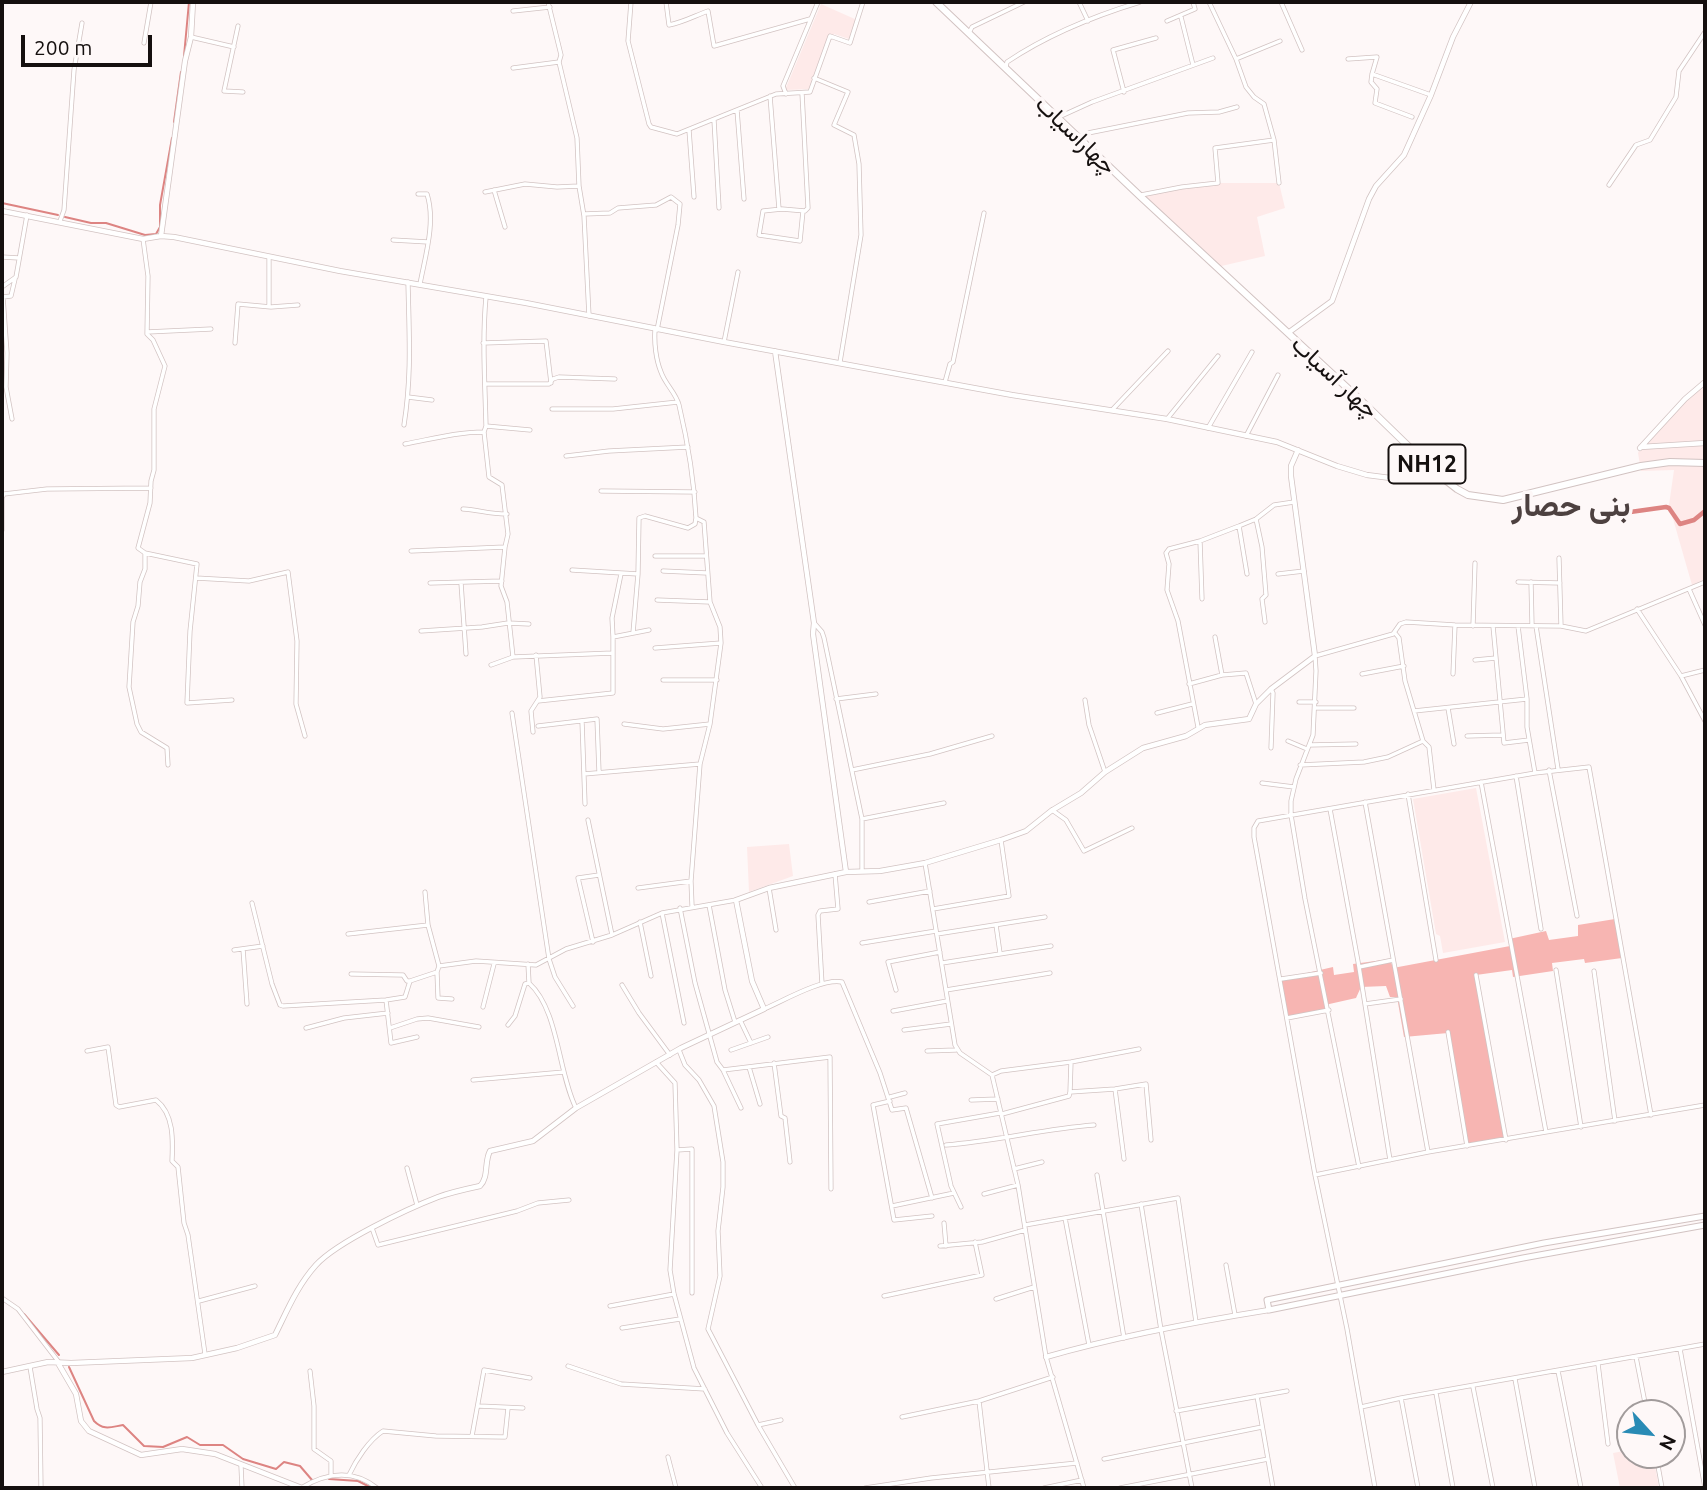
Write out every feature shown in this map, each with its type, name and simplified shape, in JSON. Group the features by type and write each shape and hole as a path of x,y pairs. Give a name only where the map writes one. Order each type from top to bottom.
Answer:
{"highway":[{"name":"چهاراسیاب","path":"936,2 1217,267"},
{"name":"چهار آسیاب","path":"1217,267 1435,472 1468,495 1503,500 1641,466 1670,462 1704,462"}],"main road":[{"path":"1705,1216 1532,1245 1267,1300 1269,1310 1534,1255 1705,1225"},
{"path":"1544,1243 1546,1253"},
{"path":"1532,1245 1534,1255"}],"street":[{"path":"144,43 151,2"},
{"path":"161,236 185,61 191,37 193,2"},
{"path":"631,2 628,41 649,124 651,127 677,134 770,96 810,92 831,36 850,43 863,2"},
{"path":"666,2 669,25 686,22 692,16 708,11 714,46 810,19"},
{"path":"786,95 783,86 818,2"},
{"path":"969,33 972,27 1024,2"},
{"path":"1080,2 1088,21"},
{"path":"1005,68 1007,62 1032,46 1137,2"},
{"path":"1167,21 1195,8 1194,2"},
{"path":"1209,2 1246,87 1264,104 1274,140 1279,183"},
{"path":"1281,2 1302,50"},
{"path":"1288,333 1332,301 1369,200 1376,186 1404,155 1453,37 1471,2"},
{"path":"513,11 549,4 577,138 589,316"},
{"path":"1181,16 1193,66"},
{"path":"60,221 64,210 74,70 82,23"},
{"path":"238,26 224,91 243,92"},
{"path":"1609,185 1636,145 1650,140 1676,97 1679,71 1705,32"},
{"path":"191,37 234,47"},
{"path":"1124,92 1112,50 1156,38"},
{"path":"1236,59 1280,41"},
{"path":"1348,59 1377,57 1371,74 1371,82 1377,89 1375,103 1412,117"},
{"path":"1057,118 1213,58"},
{"path":"513,68 559,62"},
{"path":"1371,74 1431,95"},
{"path":"814,78 848,92 834,125 854,135 859,164 861,235 840,362"},
{"path":"802,93 808,208 803,211 763,211 759,235 800,241 803,211"},
{"path":"770,96 779,209"},
{"path":"1080,139 1088,133 1188,113 1219,112 1237,107"},
{"path":"737,110 744,199"},
{"path":"714,120 719,208"},
{"path":"689,130 694,197"},
{"path":"1140,196 1143,193 1218,183 1215,148 1274,140"},
{"path":"485,192 525,184 579,186"},
{"path":"495,190 505,227"},
{"path":"418,194 425,193 429,197 428,242 420,284"},
{"path":"584,214 610,213 618,208 656,205 671,197 680,204 656,330 656,354 661,372 678,402 695,492 696,518 695,524 688,528 641,515 639,518 633,633"},
{"path":"2,211 143,239 161,236 656,330 1167,419 1277,442 1353,471 1389,478 1419,480 1435,472"},
{"path":"945,382 950,363 953,362 984,214"},
{"path":"12,419 6,387 7,352 3,297 11,296 27,215"},
{"path":"143,239 148,276 148,332 164,366 154,409 154,471 148,514 138,548 145,553 197,564 190,631 187,703 232,700"},
{"path":"393,240 428,242"},
{"path":"2,257 19,258"},
{"path":"269,257 269,306"},
{"path":"724,342 738,272"},
{"path":"2,287 15,279"},
{"path":"404,425 411,346 408,282"},
{"path":"486,297 483,343 484,432 489,477 502,485 507,514 508,534 501,586 508,602 513,657"},
{"path":"235,343 238,304 271,307 298,305"},
{"path":"148,332 211,329"},
{"path":"483,343 546,341 551,383"},
{"path":"775,351 846,872"},
{"path":"1113,409 1168,351"},
{"path":"1208,428 1252,352"},
{"path":"1167,419 1218,355"},
{"path":"1246,436 1278,375"},
{"path":"551,383 559,377 615,379"},
{"path":"1705,382 1685,399 1640,448 1705,443"},
{"path":"485,384 551,383"},
{"path":"408,397 432,400"},
{"path":"552,409 613,409 678,402"},
{"path":"486,426 530,430"},
{"path":"405,444 449,437 457,432 484,432"},
{"path":"566,456 688,447"},
{"path":"1298,450 1291,466 1314,656 1316,702 1313,735 1300,765 1291,815 1305,899 1359,1167"},
{"path":"2,530 4,494 47,489 151,488"},
{"path":"601,491 695,492"},
{"path":"1198,727 1178,621 1167,590 1169,564 1166,553 1169,549 1200,541 1256,519 1274,505 1294,502"},
{"path":"463,509 477,509 485,514 507,514"},
{"path":"692,906 691,881 701,764 710,724 721,643 720,626 710,602 704,522 696,518"},
{"path":"1256,519 1262,547 1266,594 1262,599 1265,622"},
{"path":"1240,526 1247,575"},
{"path":"1200,541 1202,599"},
{"path":"411,551 505,547"},
{"path":"145,553 145,569 140,582 132,632 129,687 137,724 141,732 167,748 168,765"},
{"path":"655,556 706,556"},
{"path":"1559,558 1561,626"},
{"path":"1473,626 1475,563"},
{"path":"572,570 638,574"},
{"path":"663,571 707,573"},
{"path":"1278,574 1304,571"},
{"path":"196,578 249,581 288,572 297,641 296,704 305,736"},
{"path":"538,701 614,693 612,618 621,573"},
{"path":"430,583 502,580"},
{"path":"1518,582 1560,583"},
{"path":"1531,582 1534,625 1558,769"},
{"path":"1395,633 1398,626 1406,622 1473,626 1561,626 1586,631 1705,582"},
{"path":"461,583 466,654"},
{"path":"1689,589 1705,625"},
{"path":"657,600 710,602"},
{"path":"1637,609 1681,676 1705,721"},
{"path":"421,631 508,623 528,624"},
{"path":"814,623 822,632 862,818 862,870"},
{"path":"1453,674 1455,625"},
{"path":"1493,626 1504,743 1529,740"},
{"path":"1518,626 1529,740 1535,773"},
{"path":"612,637 649,630"},
{"path":"439,966 476,961 536,965 566,949 612,935 662,912 736,900 769,888 835,874 862,870 880,871 925,863 1002,840 1026,831 1052,810 1081,793 1105,772 1143,748 1186,736 1198,727 1219,722 1246,721 1252,716 1256,704 1271,689 1314,656 1395,633"},
{"path":"1395,633 1399,638 1405,681 1423,741 1429,747 1434,790"},
{"path":"1215,637 1222,675"},
{"path":"655,648 721,643"},
{"path":"491,665 513,657 613,653"},
{"path":"533,732 531,711 540,697 536,655"},
{"path":"1475,660 1496,658"},
{"path":"1363,674 1404,666"},
{"path":"1681,676 1705,670"},
{"path":"1189,684 1222,675 1246,673 1256,704"},
{"path":"663,680 717,680"},
{"path":"1270,748 1271,689"},
{"path":"836,699 876,694"},
{"path":"1414,711 1527,699"},
{"path":"1085,700 1088,725 1105,772"},
{"path":"1299,702 1316,702"},
{"path":"1157,713 1192,705"},
{"path":"1448,707 1454,744"},
{"path":"1315,708 1354,708"},
{"path":"512,713 549,959 555,977 573,1006"},
{"path":"538,726 597,719 599,772"},
{"path":"582,721 585,804"},
{"path":"624,724 663,729 710,724"},
{"path":"1467,736 1502,735"},
{"path":"852,770 930,754 992,736"},
{"path":"1288,741 1308,747 1356,744"},
{"path":"1300,765 1364,762 1388,757 1423,741"},
{"path":"584,774 701,764"},
{"path":"1375,1488 1341,1294 1315,1175 1287,1018 1254,828 1258,821 1549,770 1587,766 1590,770 1651,1115"},
{"path":"1549,770 1577,916"},
{"path":"1516,776 1541,929"},
{"path":"1481,782 1546,1132"},
{"path":"1262,783 1294,787"},
{"path":"1408,794 1436,960"},
{"path":"1365,802 1428,1152"},
{"path":"862,818 944,803"},
{"path":"1330,808 1390,1160"},
{"path":"1052,810 1066,820 1084,850 1132,828"},
{"path":"588,820 612,935"},
{"path":"933,909 1009,896 1002,840"},
{"path":"925,863 956,1050"},
{"path":"593,942 578,878 599,874"},
{"path":"822,984 818,915 820,911 838,909 835,874"},
{"path":"638,888 691,881"},
{"path":"769,888 776,930"},
{"path":"869,902 930,891"},
{"path":"425,892 428,925 439,966 438,998 452,999"},
{"path":"736,900 752,981 764,1009"},
{"path":"252,903 272,984 281,1006 405,997 410,981"},
{"path":"709,905 725,990 737,1021 751,1043"},
{"path":"680,908 695,983 717,1062 741,1108"},
{"path":"662,912 684,1023"},
{"path":"862,943 1045,917"},
{"path":"640,922 652,976"},
{"path":"348,934 428,925"},
{"path":"996,925 1000,953"},
{"path":"234,950 263,946"},
{"path":"942,963 1051,946"},
{"path":"243,949 247,1004"},
{"path":"896,990 888,962 940,951"},
{"path":"1359,967 1393,960"},
{"path":"483,1007 494,964"},
{"path":"528,964 529,983 539,992 547,1012 559,1044 568,1092 576,1108"},
{"path":"1556,971 1581,1127"},
{"path":"1594,971 1615,1121"},
{"path":"351,974 403,975 410,981 438,972"},
{"path":"946,990 1050,973"},
{"path":"1281,979 1321,973"},
{"path":"1476,975 1506,1140"},
{"path":"2,1372 58,1362 192,1358 237,1348 275,1335 292,1300 316,1265 372,1228 438,1197 480,1186 484,1182 490,1151 533,1141 576,1108 656,1062 737,1021 822,984 837,981 842,982 893,1110 906,1108 932,1198"},
{"path":"508,1025 515,1016 525,984 529,983"},
{"path":"622,985 670,1055"},
{"path":"1365,1004 1401,999"},
{"path":"386,1000 391,1044 417,1037"},
{"path":"893,1011 947,1001"},
{"path":"1287,1018 1329,1010"},
{"path":"306,1028 344,1018 388,1013"},
{"path":"390,1028 428,1018 479,1027"},
{"path":"904,1030 951,1024"},
{"path":"1448,1032 1467,1146"},
{"path":"731,1050 768,1037"},
{"path":"87,1051 108,1047 117,1107 156,1100 165,1109 170,1120 172,1161 178,1167 205,1354"},
{"path":"992,1075 1001,1071 1071,1062 1139,1049"},
{"path":"679,1050 685,1065 714,1106 723,1162 718,1231 720,1276 708,1329 758,1425 795,1488"},
{"path":"927,1051 956,1050 992,1075 1018,1185 1046,1357 1084,1488"},
{"path":"723,1070 830,1057 831,1189"},
{"path":"656,1062 675,1083 677,1150 670,1260 680,1319 688,1351 705,1389 727,1433 762,1488"},
{"path":"961,1207 954,1193 937,1124 1001,1114 1069,1096 1071,1062"},
{"path":"774,1063 790,1162"},
{"path":"749,1067 760,1104"},
{"path":"473,1080 564,1072"},
{"path":"1070,1092 1146,1084 1152,1140"},
{"path":"1115,1089 1124,1159"},
{"path":"905,1093 873,1105 895,1221 932,1216"},
{"path":"971,1100 998,1098"},
{"path":"1315,1175 1428,1152 1705,1105"},
{"path":"946,1145 1094,1125"},
{"path":"677,1150 692,1149 692,1293"},
{"path":"1014,1169 1042,1162"},
{"path":"407,1168 418,1207"},
{"path":"1097,1175 1124,1338"},
{"path":"984,1194 1018,1185"},
{"path":"892,1206 954,1193"},
{"path":"940,1246 975,1242 1065,1218 1178,1198 1196,1322"},
{"path":"372,1228 378,1245 517,1211 538,1203 569,1200"},
{"path":"1141,1204 1161,1330 1192,1488"},
{"path":"1065,1218 1089,1345"},
{"path":"944,1223 946,1246"},
{"path":"884,1296 982,1275 975,1242"},
{"path":"1226,1265 1235,1316"},
{"path":"199,1301 255,1286"},
{"path":"996,1299 1034,1287"},
{"path":"610,1306 674,1294"},
{"path":"2,1298 18,1310 58,1362 76,1394 81,1421 89,1431 141,1455 182,1449 215,1454 302,1488 316,1479 331,1475 358,1477 377,1488"},
{"path":"1046,1357 1196,1322 1269,1310"},
{"path":"622,1328 680,1319"},
{"path":"1361,1407 1705,1344"},
{"path":"1680,1349 1705,1488"},
{"path":"1636,1357 1644,1399"},
{"path":"1598,1364 1608,1444"},
{"path":"568,1366 621,1384 705,1389"},
{"path":"30,1367 40,1418 41,1488"},
{"path":"472,1436 484,1370 530,1378"},
{"path":"310,1371 314,1406 314,1450 331,1461 331,1475"},
{"path":"1558,1371 1581,1488"},
{"path":"902,1417 979,1401 1053,1377"},
{"path":"1515,1379 1535,1488"},
{"path":"1473,1387 1493,1488"},
{"path":"1176,1412 1287,1391"},
{"path":"1436,1393 1453,1488"},
{"path":"1257,1396 1273,1488"},
{"path":"1401,1398 1418,1488"},
{"path":"979,1401 989,1488"},
{"path":"479,1406 523,1408"},
{"path":"349,1475 355,1463 383,1431 436,1436 505,1437 508,1408"},
{"path":"758,1425 781,1420"},
{"path":"1104,1459 1262,1427"},
{"path":"668,1457 676,1488"},
{"path":"1120,1488 1268,1459"},
{"path":"865,1488 1077,1463"},
{"path":"242,1466 242,1488"},
{"path":"1659,1469 1662,1488"},
{"path":"1044,1488 1082,1480"}],"shaded area":[{"path":"821,4 857,20 849,39 834,34 817,72 814,89 785,90"},
{"path":"1218,183 1279,183 1285,208 1257,217 1265,256 1217,267 1140,196 1143,193"},
{"path":"1705,382 1705,579 1692,585 1669,505 1674,470 1641,471 1638,453 1685,399"},
{"path":"1476,788 1505,942 1443,953 1440,936 1436,934 1413,799"},
{"path":"789,844 793,876 749,892 747,847"},
{"path":"1615,919 1622,958 1585,963 1584,959 1552,963 1553,971 1513,977 1512,970 1476,975 1506,1140 1467,1146 1448,1033 1404,1037 1397,997 1390,997 1386,986 1361,987 1356,998 1325,1005 1326,1011 1287,1018 1281,979 1333,967 1334,975 1354,972 1353,964 1390,959 1393,968 1510,946 1509,939 1546,931 1549,940 1578,936 1578,925"},
{"path":"1616,1469 1656,1469 1659,1488 1620,1488"}],"waterway":[{"path":"184,56 189,2"},
{"path":"174,122 181,72"},
{"path":"65,217 91,223 106,223 145,235 156,234 160,227 160,205 172,138"},
{"path":"2,203 58,215"},
{"path":"1616,514 1666,507 1680,524 1694,520 1705,511"},
{"path":"24,1314 59,1355"},
{"path":"69,1367 94,1421 108,1428 123,1425 144,1446 163,1447 187,1437 200,1445 223,1445 243,1459 276,1469 284,1462 300,1466 312,1480"},
{"path":"329,1479 358,1481 372,1488"}],"district":[{"name":"بنی حصار","path":"1571,505"}]}
